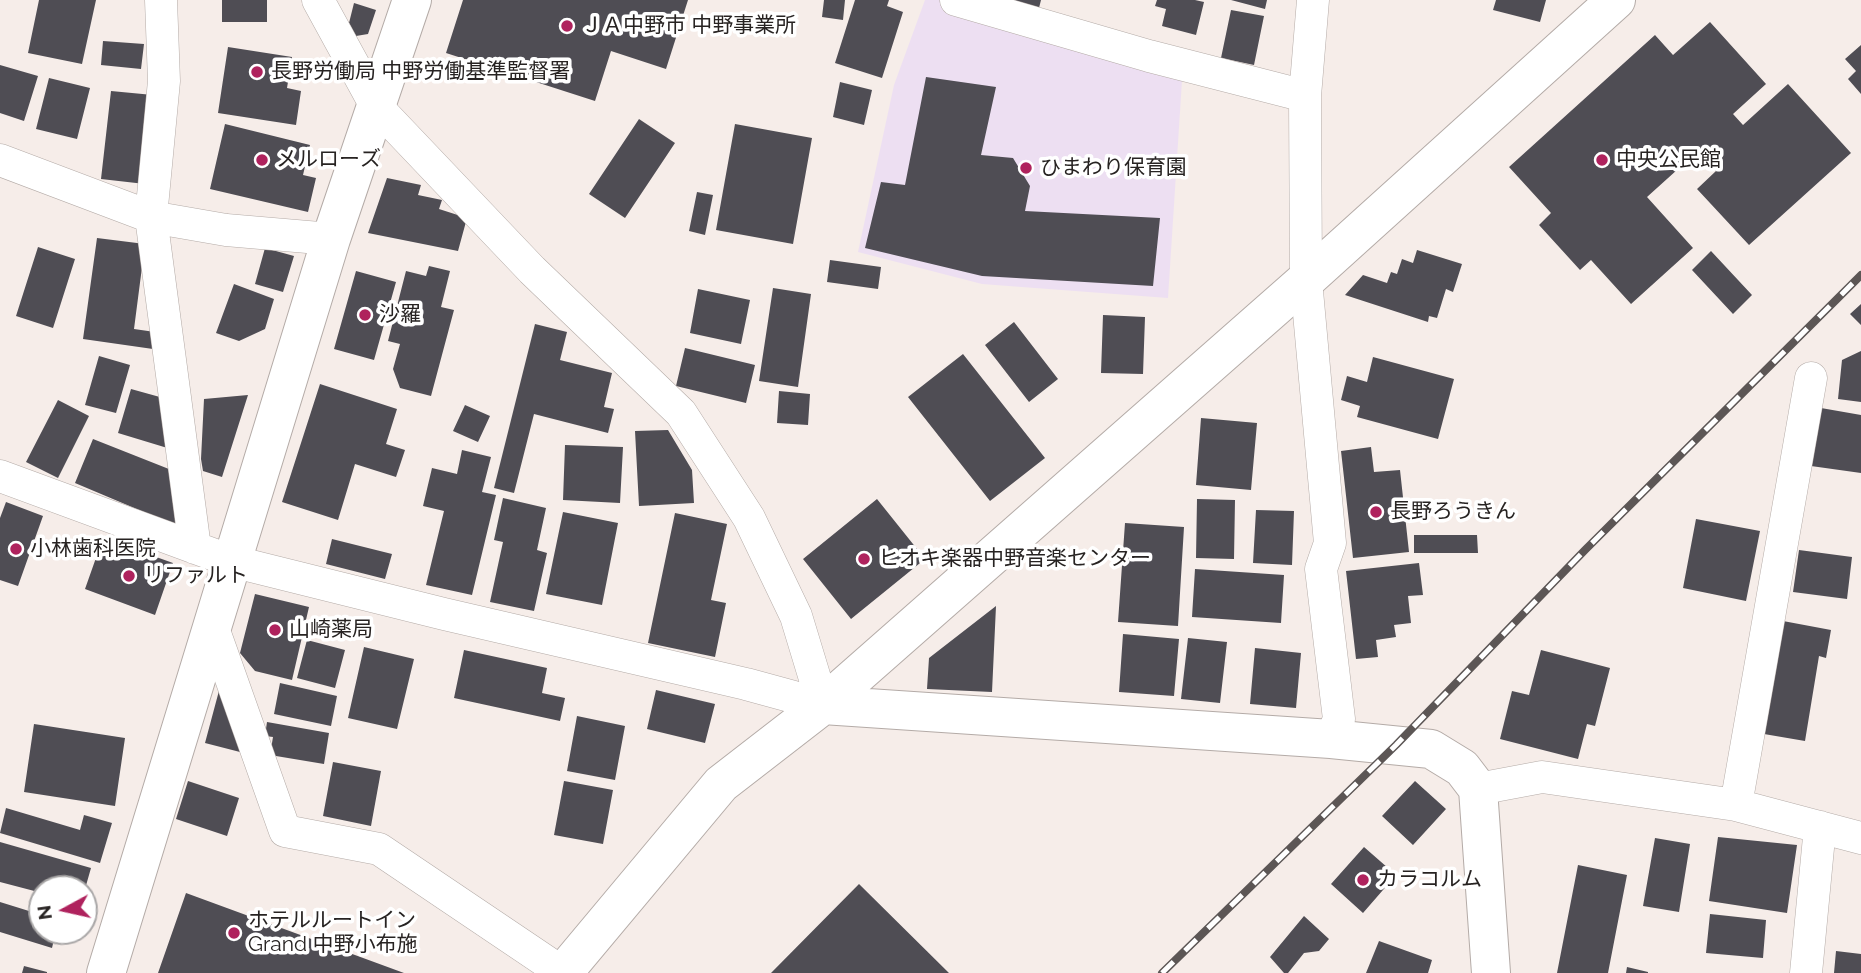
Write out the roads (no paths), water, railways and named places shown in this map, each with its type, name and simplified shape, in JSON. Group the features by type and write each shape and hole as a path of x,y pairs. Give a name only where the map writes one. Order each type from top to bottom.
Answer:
{"street":[{"path":"161,0 164,81 151,217 195,548"},
{"path":"318,0 376,106 532,270 681,413 749,518 796,616 823,705"},
{"path":"106,973 331,239 412,0"},
{"path":"956,0 1149,56 1305,96"},
{"path":"1313,0 1305,96 1306,280 1330,544 1321,569 1339,719 1331,739"},
{"path":"212,625 285,831 379,849 563,973 721,784 823,705 1306,280 1616,0"},
{"path":"0,160 151,217 226,230 331,239"},
{"path":"1736,805 1811,378"},
{"path":"0,476 231,561 746,684 823,705 1331,739 1431,749 1462,768 1478,789 1491,973"},
{"path":"1478,789 1542,776 1736,805 1861,838"},
{"path":"1806,973 1820,827"}],"railway":[{"path":"1162,973 1396,745 1585,550 1861,275"}],"place":[{"name":"ＪＡ中野市 中野事業所","path":"567,26"},
{"name":"長野労働局 中野労働基準監督署","path":"257,72"},
{"name":"メルローズ","path":"262,160"},
{"name":"中央公民館","path":"1602,160"},
{"name":"ひまわり保育園","path":"1026,168"},
{"name":"沙羅","path":"365,315"},
{"name":"長野ろうきん","path":"1376,512"},
{"name":"小林歯科医院","path":"16,549"},
{"name":"ヒオキ楽器中野音楽センター","path":"864,559"},
{"name":"リファルト","path":"129,576"},
{"name":"山崎薬局","path":"275,630"},
{"name":"カラコルム","path":"1363,880"},
{"name":"ホテルルートイン Grand 中野小布施","path":"234,933"}]}
